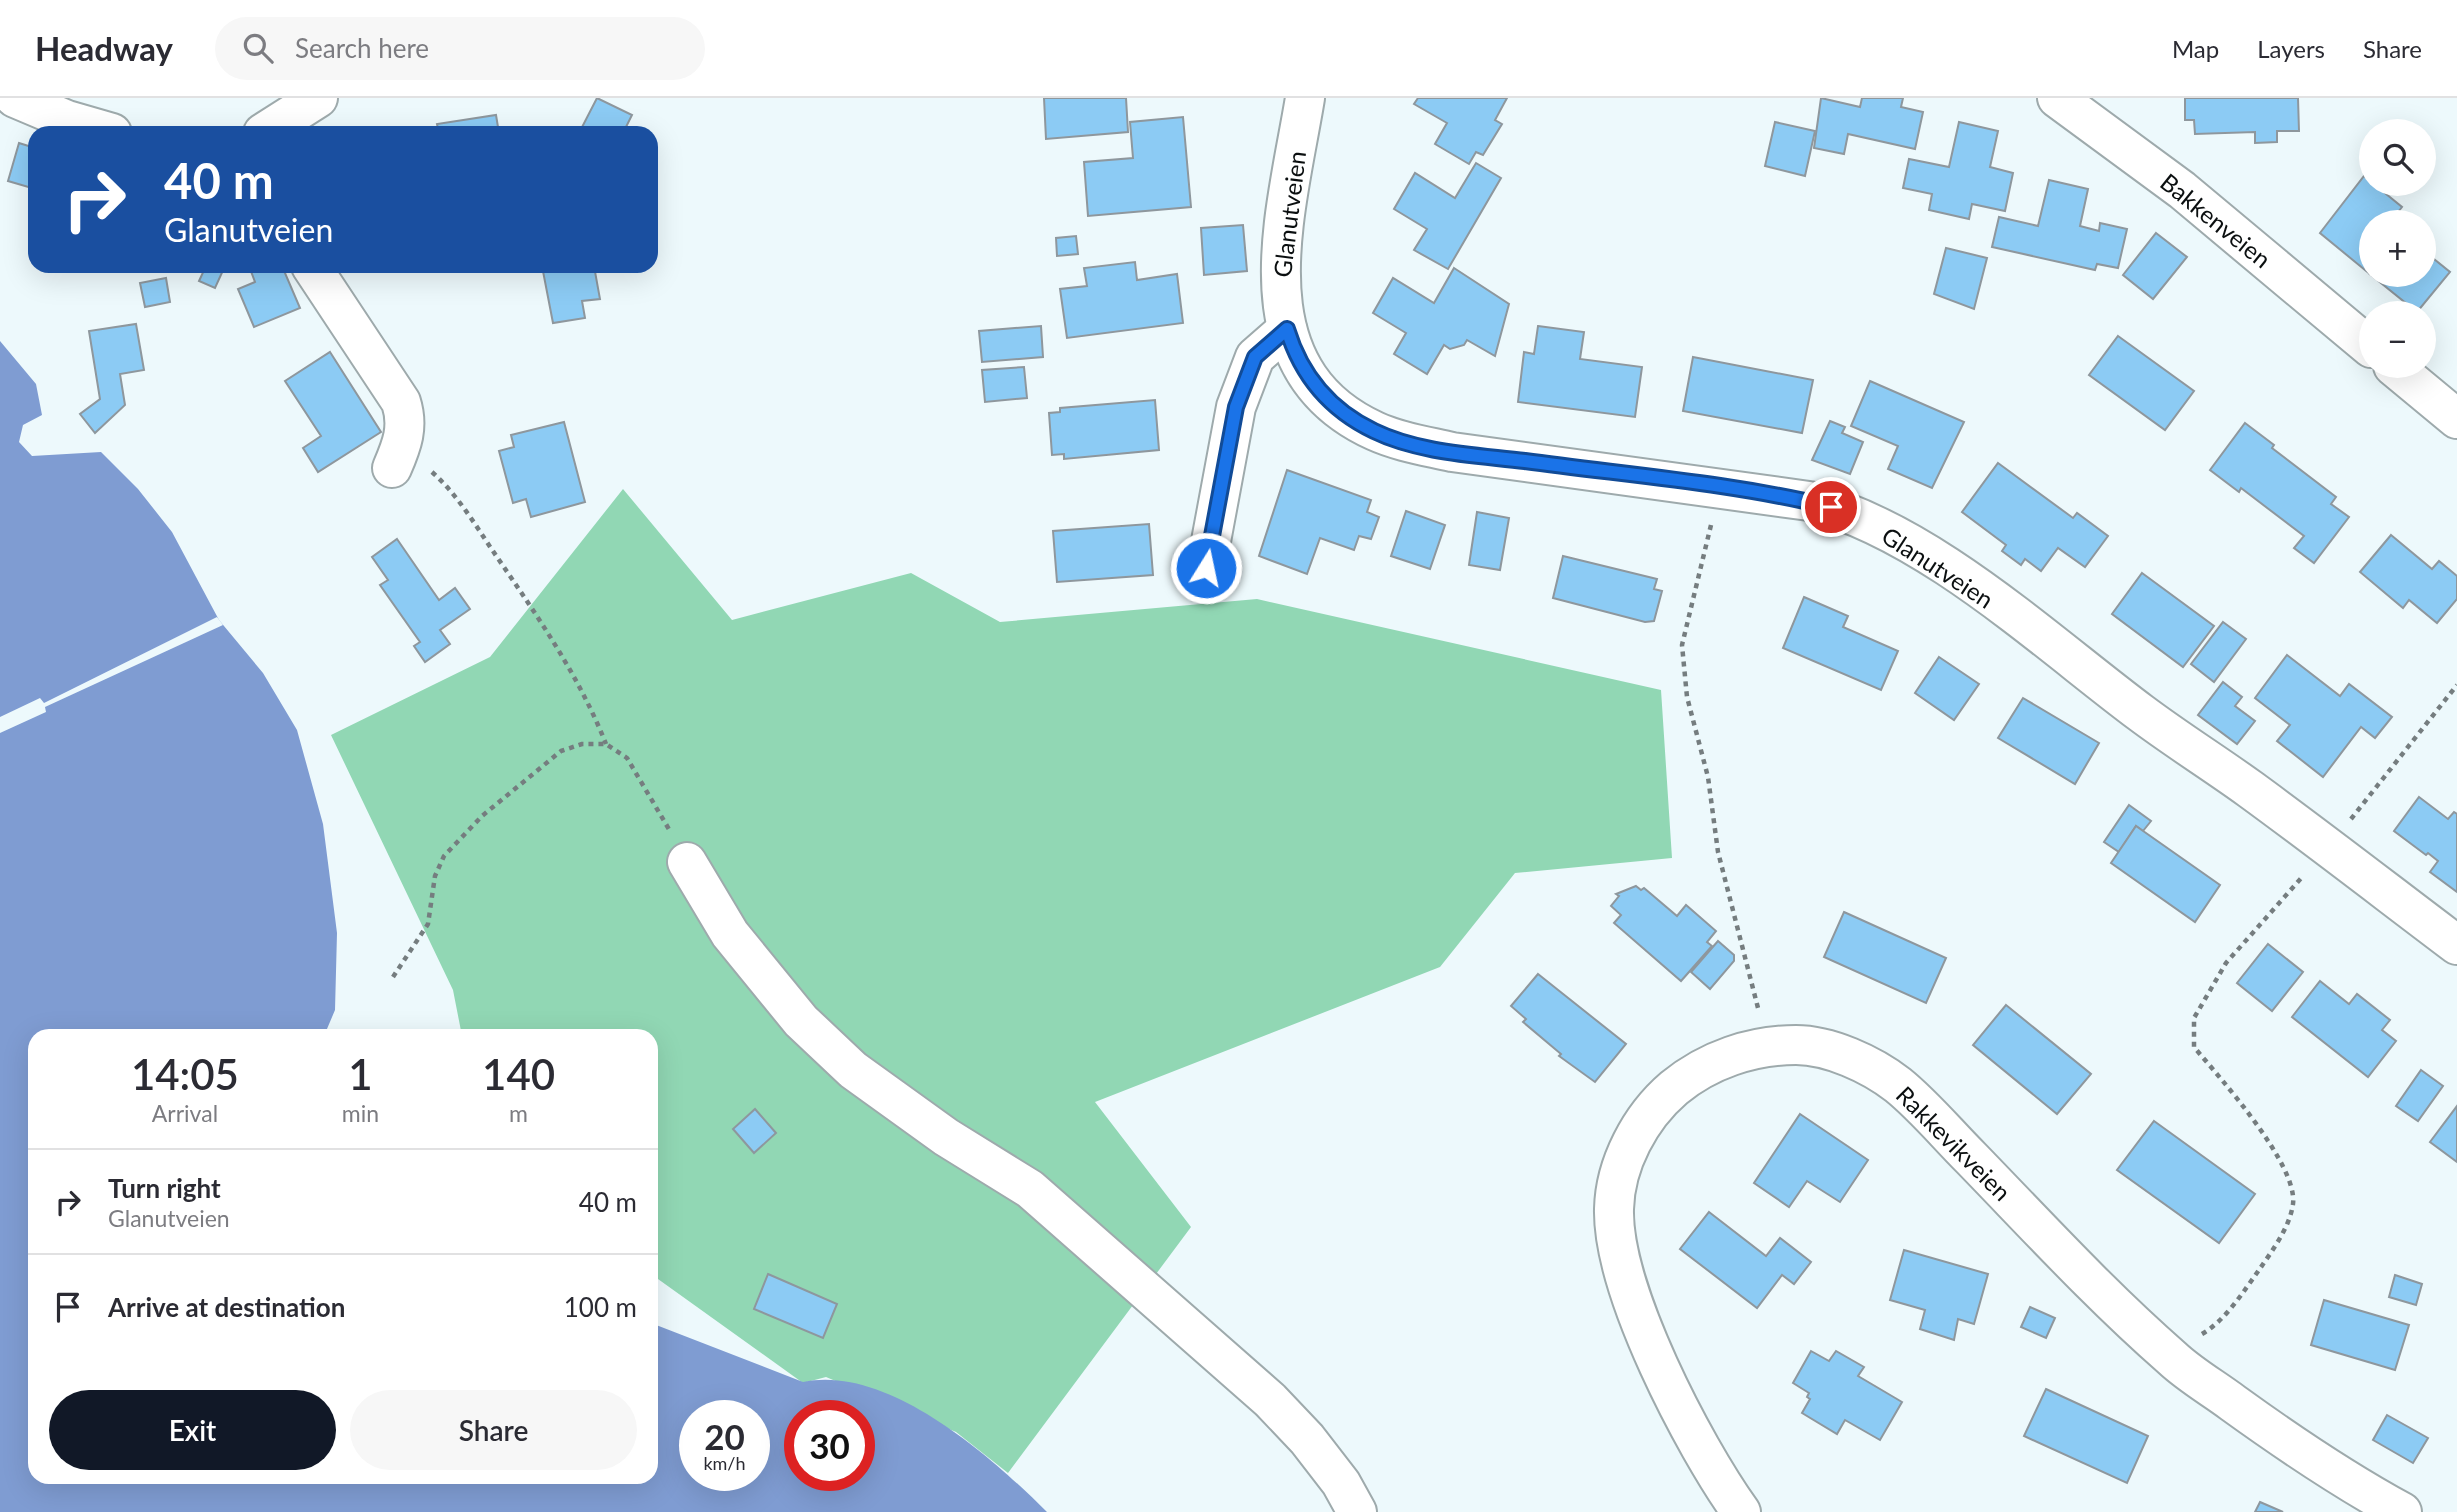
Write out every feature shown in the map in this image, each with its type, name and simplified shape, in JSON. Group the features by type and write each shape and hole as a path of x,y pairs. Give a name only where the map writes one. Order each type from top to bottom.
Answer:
{"street":[{"path":"15,98 88,126"},
{"path":"274,126 318,98"},
{"name":"Glanutveien","path":"1305,98 1279,255 1279,293 1295,356 1323,395 1375,432 1452,452 1722,488 1831,507 1905,540 1968,582 2457,946"},
{"name":"Bakkenveien","path":"2057,98 2182,190 2359,338"},
{"path":"316,273 401,402 405,415 397,457"},
{"path":"1206,568 1236,407 1255,357 1287,329"},
{"path":"2407,378 2457,419"},
{"path":"687,862 730,934 818,1037 853,1070 904,1107 1030,1189 1269,1400 1307,1439 1341,1483 1357,1512"},
{"name":"Rakkevikveien","path":"1741,1512 1691,1431 1644,1329 1622,1264 1614,1206 1629,1146 1666,1096 1714,1063 1768,1046 1799,1045 1824,1049 1861,1063 1897,1084 2060,1254 2168,1354 2297,1449 2402,1512"}],"path":[{"path":"397,457 450,488 588,698 606,744"},
{"path":"1722,488 1697,575 1682,645 1687,697 1708,777 1718,852 1768,1046"},
{"path":"2168,1354 2207,1331 2231,1307 2277,1244 2294,1203 2283,1167 2246,1109 2194,1047 2194,1018 2226,963 2328,848 2457,685"},
{"path":"393,977 428,924 435,876 444,856 482,816 561,751 582,744 606,744 627,758 687,862"}],"green space":[{"path":"623,489 732,620 911,573 1000,622 1257,599 1661,690 1672,858 1515,873 1440,967 1095,1102 1191,1227 1008,1473 956,1432 826,1377 803,1383 658,1279 658,1029 461,1029 453,990 331,735 490,657"}],"water":[{"path":"0,341 36,384 42,415 23,425 19,442 32,456 101,452 138,489 172,532 219,620 263,673 297,730 323,824 337,933 335,1010 327,1029 28,1029 28,1484 658,1484 658,1326 803,1382 835,1380 869,1387 902,1400 936,1419 1047,1512 0,1512"}],"pier":[{"path":"217,617 223,625 45,707 46,712 0,733 0,717 40,698 44,703"}],"building":[{"path":"597,98 632,115 626,126 583,126"},
{"path":"1044,98 1126,98 1128,132 1046,139"},
{"path":"1418,98 1507,98 1495,120 1502,124 1483,155 1476,152 1469,164 1435,144 1447,123 1414,104"},
{"path":"1821,98 1860,107 1862,98 1903,98 1901,107 1923,112 1915,149 1848,134 1844,154 1814,148"},
{"path":"2185,98 2298,98 2299,131 2277,131 2277,142 2255,143 2255,132 2195,134 2194,120 2185,120"},
{"path":"496,115 498,126 437,126"},
{"path":"1183,117 1191,207 1088,216 1084,162 1133,158 1130,122"},
{"path":"1775,122 1815,131 1805,176 1765,166"},
{"path":"1959,122 1998,131 1990,167 2013,173 2005,211 1972,204 1969,219 1929,210 1932,194 1903,188 1909,159 1949,167"},
{"path":"19,143 28,146 28,187 8,181"},
{"path":"1476,163 1501,178 1448,269 1414,250 1427,229 1394,209 1415,173 1455,198"},
{"path":"2049,180 2088,189 2080,226 2099,231 2100,223 2127,229 2118,268 2097,264 2095,270 1992,247 1999,217 2038,226"},
{"path":"2359,182 2359,196 2389,196 2402,207 2400,210 2359,210 2359,265 2320,233"},
{"path":"1243,225 1247,271 1204,275 1201,228"},
{"path":"2156,233 2187,257 2153,299 2123,275"},
{"path":"1076,236 1078,254 1057,256 1056,238"},
{"path":"1946,248 1987,258 1974,309 1934,294"},
{"path":"2436,261 2450,272 2426,301 2403,301 2386,287 2436,287"},
{"path":"1135,262 1137,280 1177,274 1183,323 1067,338 1060,289 1087,286 1084,268"},
{"path":"1454,268 1509,304 1495,356 1467,340 1464,345 1450,349 1444,345 1427,374 1394,354 1406,333 1373,313 1393,278 1434,303"},
{"path":"203,273 222,273 215,288 199,281"},
{"path":"252,273 285,273 300,308 254,327 238,289 255,282"},
{"path":"543,273 595,273 600,299 582,301 585,318 553,323"},
{"path":"166,278 170,302 145,307 140,283"},
{"path":"136,324 144,370 120,374 125,405 95,433 80,414 100,399 89,331"},
{"path":"1041,326 1043,357 982,362 979,331"},
{"path":"1538,326 1584,332 1580,359 1642,367 1635,417 1518,402 1524,352 1534,354"},
{"path":"2118,336 2194,391 2165,430 2089,375"},
{"path":"330,352 381,432 318,472 303,448 321,436 285,381"},
{"path":"1693,357 1813,380 1802,433 1683,411"},
{"path":"1024,367 1027,398 985,402 982,370"},
{"path":"1870,381 1964,422 1932,488 1888,469 1898,446 1851,426"},
{"path":"1155,400 1159,450 1064,459 1064,454 1052,455 1049,413 1060,412 1060,408"},
{"path":"1830,421 1845,427 1842,433 1863,442 1850,474 1812,460"},
{"path":"564,422 585,502 531,517 526,499 513,503 499,451 514,447 511,435"},
{"path":"2245,423 2274,445 2272,448 2336,497 2331,504 2349,517 2314,563 2294,548 2304,536 2241,488 2239,492 2210,470"},
{"path":"1998,463 2073,518 2077,513 2108,536 2085,567 2058,548 2041,571 2025,559 2021,565 2002,551 2006,545 1962,512"},
{"path":"1287,470 1371,500 1367,512 1379,517 1371,539 1359,536 1354,550 1320,538 1307,574 1259,556"},
{"path":"1406,511 1445,525 1430,569 1391,556"},
{"path":"1477,512 1509,518 1500,570 1469,565"},
{"path":"1149,524 1153,575 1057,582 1053,531"},
{"path":"2391,535 2432,569 2439,561 2457,576 2457,599 2437,623 2409,600 2403,608 2360,572"},
{"path":"397,539 439,600 455,588 470,609 440,630 450,644 425,662 414,646 420,642 380,585 388,580 372,557"},
{"path":"1563,556 1657,579 1654,589 1662,591 1654,621 1645,622 1553,598"},
{"path":"2142,573 2214,626 2183,667 2112,614"},
{"path":"1804,597 1848,616 1843,627 1898,651 1881,690 1783,648"},
{"path":"2223,622 2246,639 2214,682 2191,664"},
{"path":"2287,655 2340,696 2349,684 2392,717 2375,738 2361,727 2323,777 2277,741 2290,725 2255,698"},
{"path":"1939,657 1979,684 1954,720 1915,693"},
{"path":"2223,682 2242,697 2235,706 2255,721 2237,744 2198,715"},
{"path":"2023,698 2099,743 2075,784 1998,738"},
{"path":"2419,797 2448,819 2454,812 2457,814 2457,892 2430,872 2438,861 2394,831"},
{"path":"2129,805 2151,821 2143,831 2136,826 2119,852 2104,842"},
{"path":"2136,826 2220,885 2195,922 2111,863"},
{"path":"1636,886 1641,890 1644,888 1677,916 1686,905 1716,931 1707,942 1712,946 1681,981 1614,923 1621,915 1611,906 1619,896 1616,894"},
{"path":"1844,912 1946,958 1926,1003 1824,957"},
{"path":"1718,941 1734,955 1734,961 1710,989 1691,972"},
{"path":"2268,944 2303,972 2272,1011 2237,983"},
{"path":"1538,974 1626,1044 1595,1082 1559,1056 1561,1054 1523,1022 1526,1019 1511,1006"},
{"path":"2320,981 2349,1004 2357,994 2390,1020 2382,1030 2396,1041 2368,1077 2292,1017"},
{"path":"2006,1005 2091,1074 2057,1114 1973,1045"},
{"path":"2421,1070 2443,1086 2418,1121 2396,1106"},
{"path":"2457,1106 2457,1162 2430,1142"},
{"path":"755,1109 776,1133 754,1153 733,1129"},
{"path":"1800,1114 1868,1160 1840,1202 1807,1181 1789,1207 1754,1183"},
{"path":"2154,1121 2255,1194 2219,1243 2117,1170"},
{"path":"1709,1212 1766,1256 1780,1238 1811,1262 1794,1284 1782,1275 1757,1308 1680,1249"},
{"path":"1904,1250 1988,1274 1974,1324 1958,1319 1954,1340 1920,1329 1925,1310 1890,1300"},
{"path":"768,1274 837,1304 823,1338 754,1309"},
{"path":"2395,1275 2422,1284 2416,1305 2389,1297"},
{"path":"2324,1300 2409,1325 2395,1370 2311,1345"},
{"path":"2030,1307 2055,1318 2046,1338 2021,1327"},
{"path":"1811,1351 1829,1361 1836,1351 1864,1367 1858,1376 1902,1402 1880,1440 1845,1420 1837,1434 1802,1413 1810,1399 1807,1397 1809,1393 1793,1383"},
{"path":"2046,1389 2148,1436 2127,1483 2024,1436"},
{"path":"2387,1415 2428,1438 2413,1463 2373,1440"},
{"path":"2260,1502 2283,1512 2255,1512"}],"route":[{"path":"1206,568 1236,407 1255,357 1287,329 1295,356 1323,395 1354,420 1375,432 1399,440 1452,452 1722,488 1809,501 1831,507"}]}
